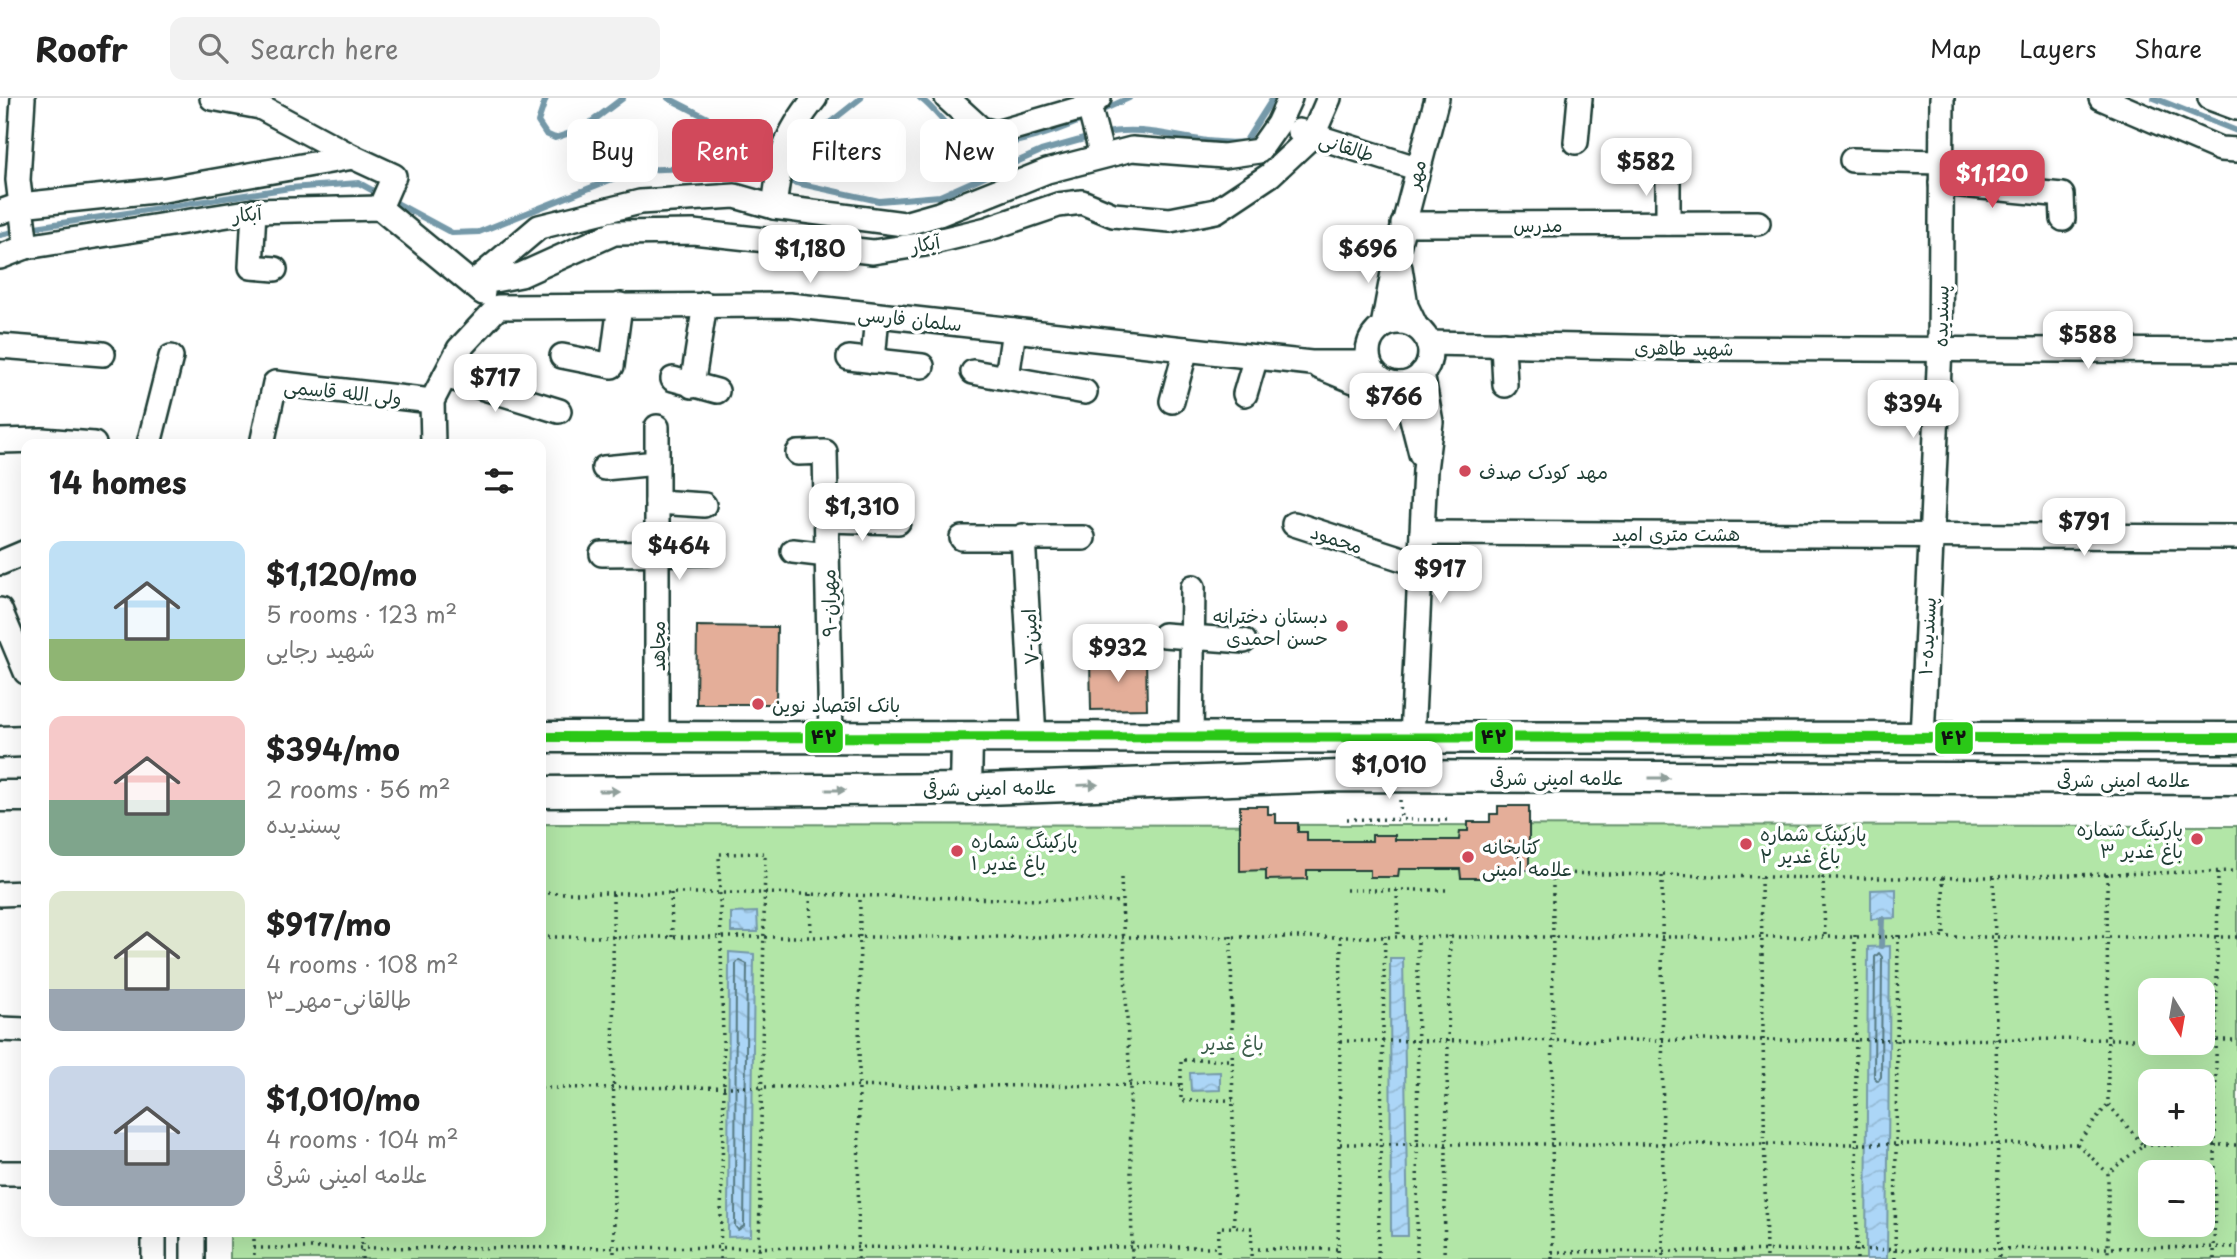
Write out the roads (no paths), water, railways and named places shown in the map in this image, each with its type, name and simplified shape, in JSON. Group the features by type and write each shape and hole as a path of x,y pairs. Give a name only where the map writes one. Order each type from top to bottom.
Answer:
{"main road":[{"name":"علامه امینی شرقی","path":"546,737 967,740 2237,738"},
{"path":"2204,738 2205,779"},
{"path":"966,789 967,740"},
{"path":"0,742 21,741"},
{"name":"علامه امینی شرقی","path":"546,792 966,789 1340,776 2237,779"},
{"path":"0,796 21,796"}],"street":[{"path":"23,98 9,180 10,209 26,247"},
{"path":"212,98 260,107 394,176 380,208 498,307 458,349 432,401 433,439"},
{"path":"775,207 782,149 794,124 815,98"},
{"path":"947,98 981,129 996,133 1093,101 1102,156"},
{"name":"آبکار","path":"472,284 539,227 640,202 735,196 775,207 904,224 1047,171 1132,149 1224,156 1259,151 1278,124 1290,98"},
{"name":"آبکار","path":"472,284 521,275 614,233 693,232 873,252 925,244 987,229 1058,205 1082,202 1113,215 1170,220 1216,211 1270,175 1313,135 1329,98"},
{"name":"مهر","path":"1383,326 1396,251 1416,168 1437,98"},
{"path":"1576,142 1580,98"},
{"name":"پسندیده","path":"1931,534 1940,347 1942,98"},
{"path":"2101,98 2220,149 2237,150"},
{"path":"2210,98 2237,108"},
{"name":"طالقانی","path":"1278,124 1416,168"},
{"name":"آبکار","path":"10,209 164,190 353,157"},
{"path":"1852,160 2062,195 2063,219"},
{"path":"1668,172 1668,223"},
{"name":"آبکار","path":"0,257 26,247 254,211 380,208"},
{"path":"254,211 251,267 275,269"},
{"name":"مدرس","path":"1403,224 1758,223"},
{"name":"مهر","path":"1396,251 1406,306 1422,335"},
{"path":"705,304 682,383 717,391"},
{"path":"562,356 612,366 620,305"},
{"name":"سلمان فارسی","path":"498,307 789,305 1311,363 1369,363"},
{"path":"873,362 877,315"},
{"path":"1412,738 1425,470 1430,422 1422,373 1429,359 1422,335 1400,322 1383,326 1371,338 1369,363 1374,372 1395,383 1409,407 1425,470"},
{"path":"1007,377 1014,330"},
{"name":"شهید طاهری","path":"1422,335 1503,344 1683,348 1940,347 2237,351"},
{"path":"1503,344 1505,385"},
{"path":"0,346 103,354"},
{"path":"1172,401 1186,349"},
{"path":"1245,394 1256,356"},
{"path":"150,439 171,357"},
{"path":"849,358 922,366"},
{"name":"سلمان فارسی","path":"1311,363 1354,381 1395,383"},
{"path":"973,372 1084,393"},
{"path":"1395,383 1422,373"},
{"path":"445,376 559,411"},
{"name":"ولی الله قاسمی","path":"263,439 275,383 432,401"},
{"name":"مجاهد","path":"657,428 657,738"},
{"path":"0,441 21,440"},
{"name":"۹-مهران","path":"798,453 825,452 831,738"},
{"path":"604,468 657,463"},
{"path":"657,502 704,505"},
{"path":"826,520 898,522"},
{"name":"محمود","path":"1294,524 1421,565"},
{"name":"هشت متری امید","path":"1422,533 2237,537"},
{"name":"۱-پسندیده","path":"1922,738 1931,534"},
{"name":"۷-امین","path":"1023,536 1034,738"},
{"path":"962,538 1083,538"},
{"path":"793,551 827,555"},
{"path":"603,554 707,553"},
{"path":"0,563 21,554"},
{"path":"1191,738 1193,587"},
{"path":"11,618 21,654"},
{"path":"1164,635 1244,641"},
{"path":"0,894 21,893"},
{"path":"0,1030 21,1030"},
{"path":"0,1173 21,1173"},
{"path":"154,1237 154,1259"},
{"path":"193,1237 193,1259"}],"water":[{"path":"1896,889 1896,918 1871,919 1871,890"},
{"path":"757,912 758,932 731,932 731,913"},
{"path":"1890,946 1887,1259 1866,1259 1868,947"},
{"path":"729,952 754,954 751,1236 728,1237"},
{"path":"1390,958 1403,958 1408,1236 1391,1236"},
{"path":"1220,1072 1220,1090 1191,1091 1190,1073"}],"waterway":[{"path":"546,98 538,122 546,134 555,138 582,129 623,98"},
{"path":"668,98 778,154"},
{"path":"834,119 861,98"},
{"path":"920,98 958,136 975,145 1025,140 1086,118"},
{"path":"1096,113 1129,98"},
{"path":"1102,134 1137,131 1227,143 1245,142 1273,98"},
{"path":"2154,98 2237,131"},
{"path":"783,180 879,201 940,196 1041,151 1091,137"},
{"path":"389,199 452,233 479,232 635,170 672,169"},
{"path":"29,228 290,188 359,183 379,194"},
{"path":"0,235 18,231"},
{"path":"1881,946 1882,919"}],"place":[{"name":"مهد کودک صدف","path":"1465,471"},
{"name":"دبستان دخترانه حسن احمدی","path":"1342,626"},
{"name":"بانک اقتصاد نوین","path":"758,704"},
{"name":"پارکینگ شماره ۳ باغ غدیر","path":"2197,839"},
{"name":"پارکینگ شماره ۲ باغ غدیر","path":"1746,844"},
{"name":"پارکینگ شماره ۱ باغ غدیر","path":"957,851"},
{"name":"کتابخانه علامه امینی","path":"1468,857"}],"park label":[{"name":"باغ غدیر","path":"1233,1042"}]}
